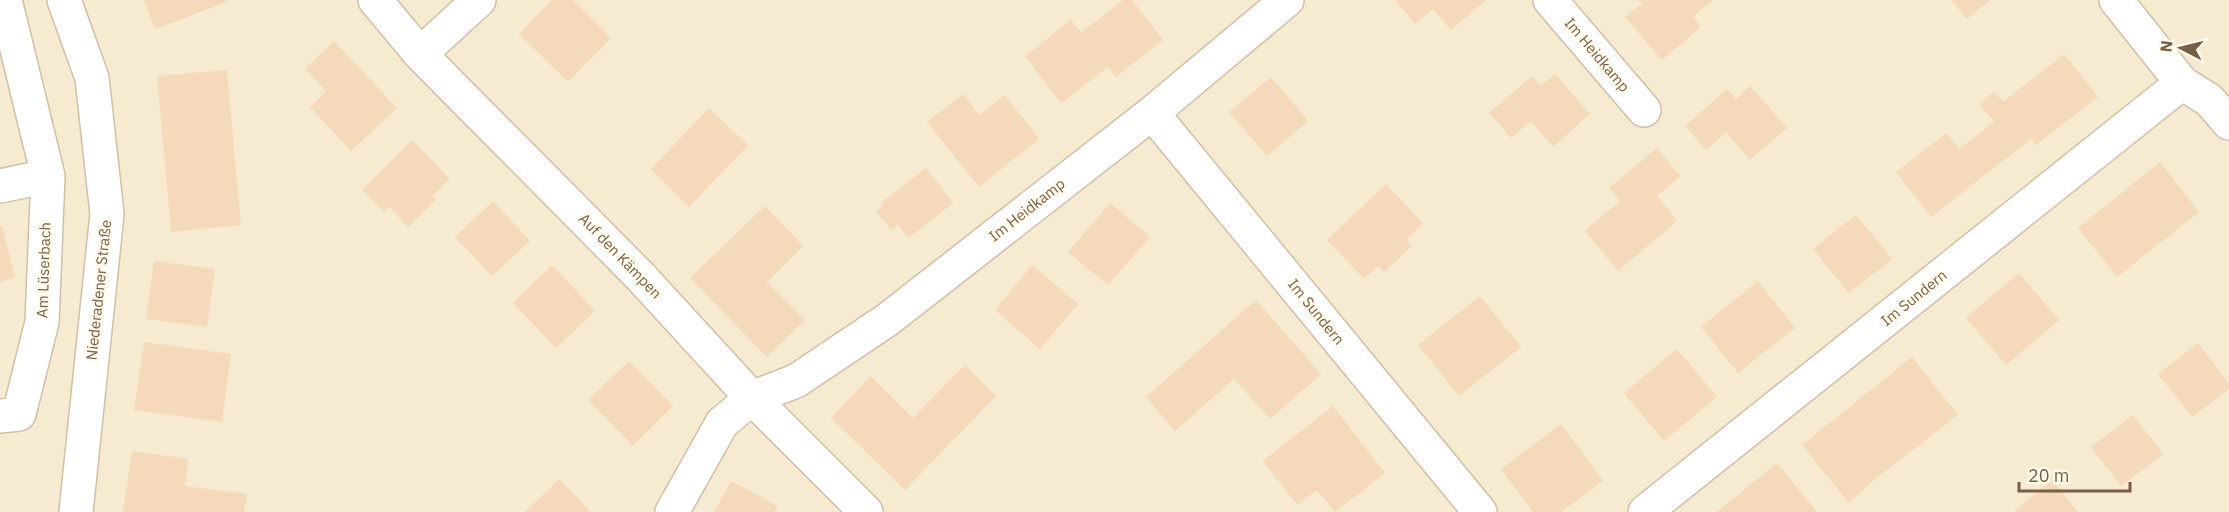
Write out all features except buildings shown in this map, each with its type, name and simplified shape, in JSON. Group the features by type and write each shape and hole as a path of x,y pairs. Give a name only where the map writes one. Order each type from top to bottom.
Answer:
{"street":[{"name":"Am Lüserbach","path":"0,416 19,414 42,322 48,176 5,0"},
{"name":"Niederadener Straße","path":"64,0 92,78 107,214 76,512"},
{"name":"Auf den Kämpen","path":"375,0 420,54 640,276 752,398 866,512"},
{"path":"420,54 479,0"},
{"name":"Im Heidkamp","path":"672,512 722,423 752,398 796,381 887,320 1152,112 1287,0"},
{"name":"Im Heidkamp","path":"1551,0 1644,110"},
{"path":"2116,0 2182,83 2209,100 2229,123"},
{"name":"Im Sundern","path":"1646,512 2182,83"},
{"name":"Im Sundern","path":"1152,112 1480,512"},
{"path":"0,186 48,176"}],"shaded area":[{"path":"0,0 2229,0 2229,512 0,512"}]}
